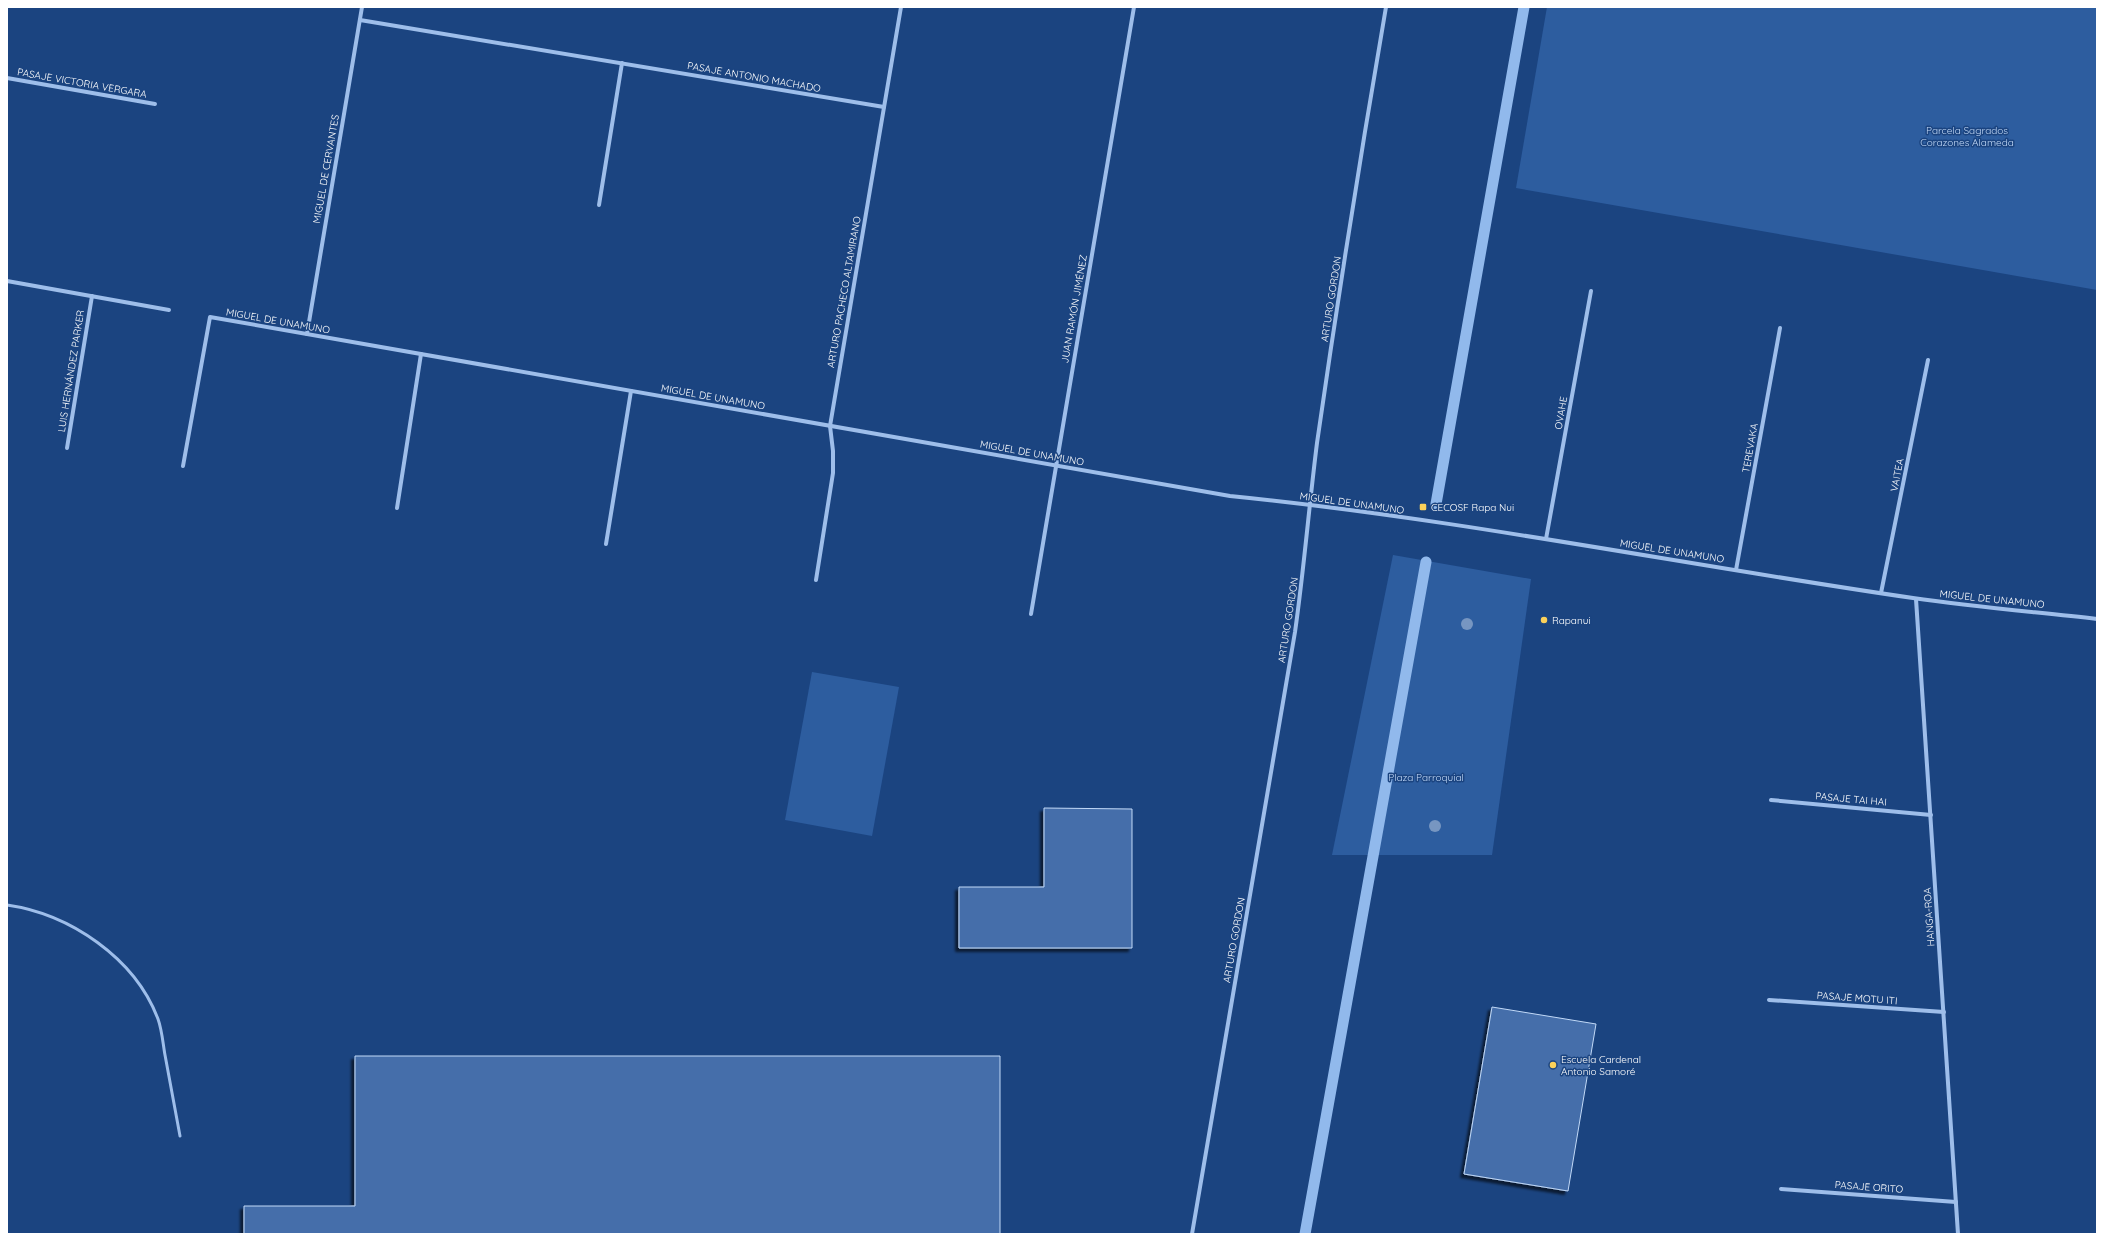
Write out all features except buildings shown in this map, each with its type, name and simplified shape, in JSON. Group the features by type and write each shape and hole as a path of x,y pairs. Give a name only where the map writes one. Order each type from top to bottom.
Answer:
{"street":[{"name":"MIGUEL DE CERVANTES","path":"307,334 362,7"},
{"name":"ARTURO PACHECO ALTAMIRANO","path":"816,580 833,473 833,451 830,426 901,7"},
{"name":"JUAN RAMÓN JIMÉNEZ","path":"1031,614 1134,7"},
{"name":"ARTURO GORDON","path":"1192,1234 1295,632 1308,538 1309,504 1323,402 1386,7"},
{"name":"PASAJE ANTONIO MACHADO","path":"360,20 884,107"},
{"path":"599,205 622,63"},
{"name":"PASAJE VICTORIA VERGARA","path":"7,78 155,104"},
{"path":"7,281 169,310"},
{"name":"OVAHE","path":"1546,539 1591,291"},
{"name":"LUIS HERNÁNDEZ PARKER","path":"67,448 92,296"},
{"name":"MIGUEL DE UNAMUNO","path":"184,466 210,317 1230,496 1309,504 1546,539 1916,599 2097,619"},
{"name":"TEREVAKA","path":"1736,570 1780,328"},
{"path":"397,508 421,354"},
{"name":"VAITEA","path":"1881,593 1928,360"},
{"path":"606,544 630,391"},
{"name":"HANGA-ROA","path":"1916,599 1958,1234"},
{"name":"PASAJE TAI HAI","path":"1771,800 1931,815"},
{"name":"PASAJE MOTU ITI","path":"1769,1000 1944,1012"},
{"name":"PASAJE ORITO","path":"1781,1189 1956,1202"}],"lane":[{"path":"7,905 44,914 73,927 100,945 123,966 143,991 158,1020 180,1136"}],"green space":[{"name":"Parcela Sagrados Corazones Alameda","path":"1547,7 2097,7 2097,290 1516,188"},
{"name":"Plaza Parroquial","path":"1393,555 1531,579 1492,855 1332,855"},
{"path":"812,672 899,687 872,836 785,820"}],"waterway":[{"path":"1436,504 1524,7"},
{"path":"1305,1234 1426,562"}],"place":[{"name":"CECOSF Rapa Nui","path":"1423,507"},
{"name":"Rapanui","path":"1544,620"},
{"name":"Escuela Cardenal Antonio Samoré","path":"1553,1065"}]}
